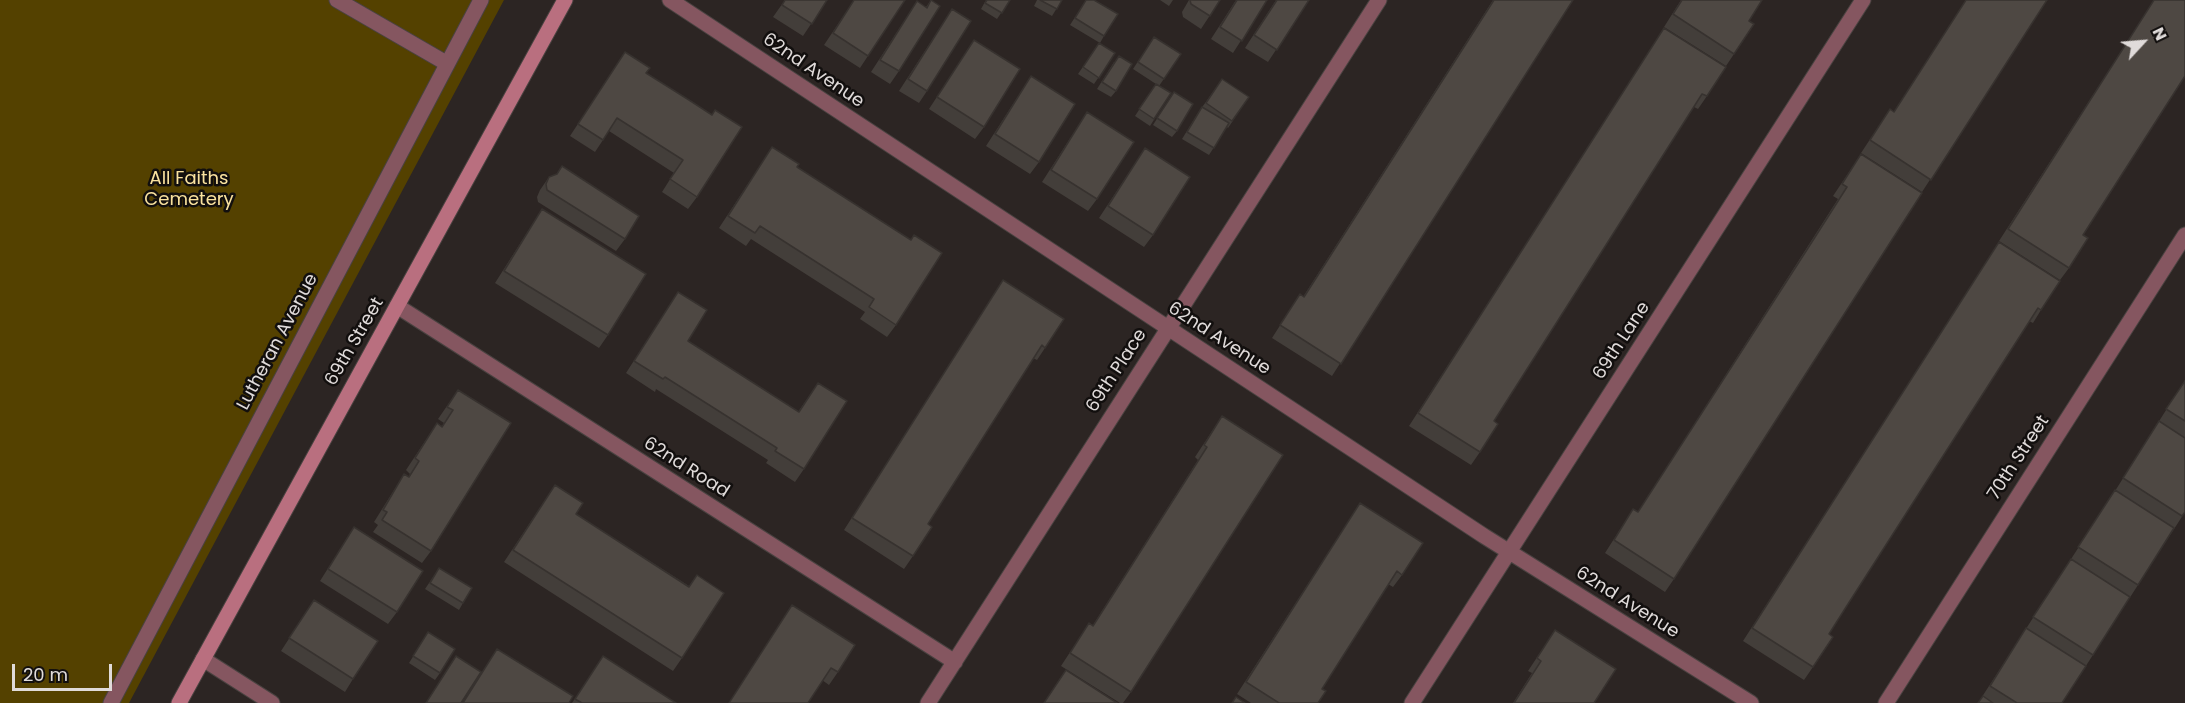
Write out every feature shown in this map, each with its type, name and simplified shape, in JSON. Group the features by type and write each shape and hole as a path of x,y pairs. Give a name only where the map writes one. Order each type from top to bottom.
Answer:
{"main road":[{"name":"69th Street","path":"179,703 565,0"}],"street":[{"path":"337,0 446,63"},
{"name":"Lutheran Avenue","path":"111,703 481,0"},
{"name":"62nd Avenue","path":"670,0 1509,553 1751,703"},
{"name":"69th Place","path":"928,703 1379,0"},
{"name":"69th Lane","path":"1412,703 1863,0"},
{"name":"70th Street","path":"1886,703 2185,235"},
{"name":"62nd Road","path":"397,306 955,662"},
{"path":"203,659 272,703"}],"green space":[{"name":"All Faiths Cemetery","path":"0,0 504,0 129,703 0,703"}],"building":[{"path":"785,0 827,0 812,24 782,5"},
{"path":"854,0 905,0 868,56 833,33"},
{"path":"931,0 940,6 899,71 880,60 917,1 927,8"},
{"path":"987,0 1010,0 1002,13 985,3"},
{"path":"1040,0 1062,0 1057,9"},
{"path":"1086,0 1094,0 1118,14 1104,36 1075,18"},
{"path":"1190,0 1220,0 1210,16 1191,4"},
{"path":"1237,0 1267,0 1242,41 1220,27"},
{"path":"1277,0 1309,0 1277,50 1254,35"},
{"path":"1494,0 1573,0 1341,364 1280,325 1300,294 1304,297"},
{"path":"1682,0 1762,0 1749,21 1754,24 1734,54 1673,14"},
{"path":"1966,0 2047,0 1931,180 1870,140 1890,109 1894,112"},
{"path":"2154,0 2185,0 2185,76 2083,235 2088,238 2069,268 2008,229"},
{"path":"952,9 971,21 927,91 908,79"},
{"path":"1664,28 1726,67 1707,96 1702,94 1494,421 1498,424 1480,452 1418,413"},
{"path":"1154,37 1181,54 1164,79 1138,62"},
{"path":"974,40 1020,69 984,127 937,97"},
{"path":"1099,43 1115,53 1099,78 1083,67"},
{"path":"625,52 650,68 646,73 712,115 715,110 742,127 697,197 670,179 683,160 617,118 603,140 578,124"},
{"path":"1119,56 1132,64 1116,91 1102,82"},
{"path":"1031,76 1075,104 1039,162 995,134"},
{"path":"1222,79 1249,97 1232,121 1206,103"},
{"path":"1156,84 1171,93 1154,119 1139,109"},
{"path":"1174,92 1193,104 1177,131 1157,118"},
{"path":"1202,107 1229,123 1214,148 1187,132"},
{"path":"1087,112 1134,142 1097,199 1051,170"},
{"path":"772,147 799,164 797,167 911,240 914,235 942,253 896,325 869,307 874,299 760,226 755,233 728,216"},
{"path":"1145,148 1190,177 1153,235 1108,206"},
{"path":"1861,154 1922,193 1674,579 1614,540 1633,509 1638,512 1810,245 1847,187 1842,184"},
{"path":"562,166 639,216 625,239 547,190 546,184 549,177 557,174"},
{"path":"542,209 646,274 608,335 504,271"},
{"path":"1999,242 2060,281 2041,310 2038,308 1848,604 1829,634 1833,637 1813,667 1752,628"},
{"path":"1003,280 1064,319 1045,348 1042,345 928,524 932,527 913,556 852,518"},
{"path":"678,292 707,310 688,341 799,412 818,383 847,401 804,469 775,451 777,448 665,377 663,379 634,361"},
{"path":"2185,381 2185,421 2166,409"},
{"path":"458,390 511,423 431,551 382,520 387,512 383,510 404,474 409,477 419,461 415,458 437,423 442,427 453,410 447,407"},
{"path":"1222,416 1283,455 1131,692 1070,653 1089,623 1093,626 1207,447 1204,445"},
{"path":"2159,421 2185,438 2185,512 2182,516 2123,478"},
{"path":"555,485 583,503 576,514 689,587 697,575 724,593 682,658 513,550"},
{"path":"2115,490 2174,528 2138,585 2078,547"},
{"path":"1360,503 1423,543 1402,575 1397,571 1322,689 1326,691 1318,703 1279,703 1246,682"},
{"path":"354,527 423,571 397,612 328,569"},
{"path":"2071,559 2130,597 2093,655 2033,617"},
{"path":"439,568 472,588 463,603 430,583"},
{"path":"314,600 378,641 353,679 289,638"},
{"path":"792,605 855,645 838,672 831,668 808,703 729,703"},
{"path":"2026,628 2086,666 2062,703 2017,703 1990,686"},
{"path":"1555,630 1616,669 1594,703 1514,703 1541,661 1537,658"},
{"path":"428,632 455,649 440,673 413,656"},
{"path":"497,649 573,696 569,703 463,703"},
{"path":"456,656 481,672 461,703 426,703"},
{"path":"603,656 676,703 582,703 575,699"},
{"path":"1066,670 1117,703 1044,703"},
{"path":"1983,696 1993,703 1978,703"},
{"path":"1236,697 1245,703 1232,703"}]}
